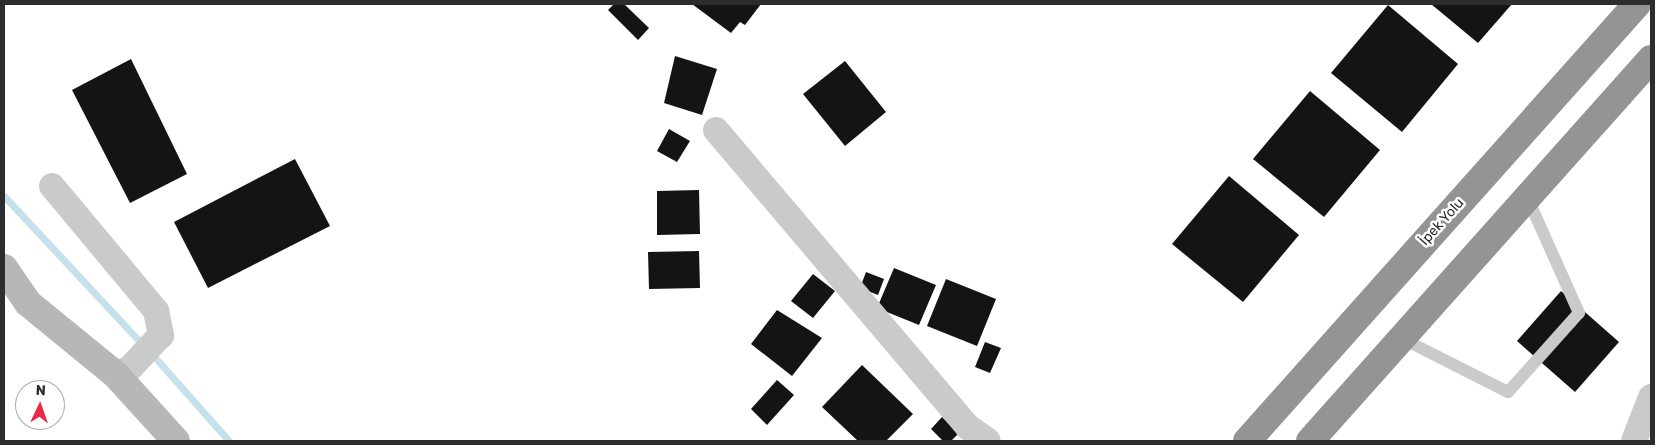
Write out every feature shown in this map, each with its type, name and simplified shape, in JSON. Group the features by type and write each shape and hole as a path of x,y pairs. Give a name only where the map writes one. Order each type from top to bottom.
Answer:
{"highway":[{"name":"İpek Yolu","path":"1247,441 1637,4"},
{"path":"1310,441 1651,59"}],"street":[{"path":"716,130 968,427 988,441"},
{"path":"52,186 156,311 161,335 123,372"},
{"path":"4,268 28,303 123,372 176,441"},
{"path":"1634,441 1651,397"}],"lane":[{"path":"1401,338 1508,392 1579,313 1527,197"}],"building":[{"path":"614,4 624,4 649,28 638,40 608,10"},
{"path":"692,4 761,4 745,25 740,22 731,33"},
{"path":"1431,4 1512,4 1478,43"},
{"path":"1388,5 1458,64 1402,132 1331,73"},
{"path":"675,56 717,69 702,115 664,103"},
{"path":"131,59 187,174 130,203 72,90"},
{"path":"845,61 886,112 845,146 803,94"},
{"path":"1310,91 1380,150 1324,217 1253,159"},
{"path":"669,129 690,141 677,162 657,151"},
{"path":"295,159 330,226 208,288 174,222"},
{"path":"1229,176 1299,235 1243,302 1172,244"},
{"path":"699,190 700,234 657,235 657,191"},
{"path":"699,251 700,288 649,289 648,252"},
{"path":"894,268 936,285 919,325 877,308"},
{"path":"866,272 884,279 878,295 860,288"},
{"path":"813,274 835,291 813,318 791,301"},
{"path":"946,279 996,299 977,346 927,326"},
{"path":"1561,291 1619,342 1575,392 1517,341"},
{"path":"777,310 822,338 792,376 751,344"},
{"path":"985,342 1001,348 990,373 975,367"},
{"path":"862,365 913,414 886,441 858,441 822,407"},
{"path":"777,380 794,395 767,425 751,409"},
{"path":"942,417 959,433 951,441 943,441 931,429"}],"waterway":[{"path":"4,196 144,346"},
{"path":"152,354 229,441"}]}
